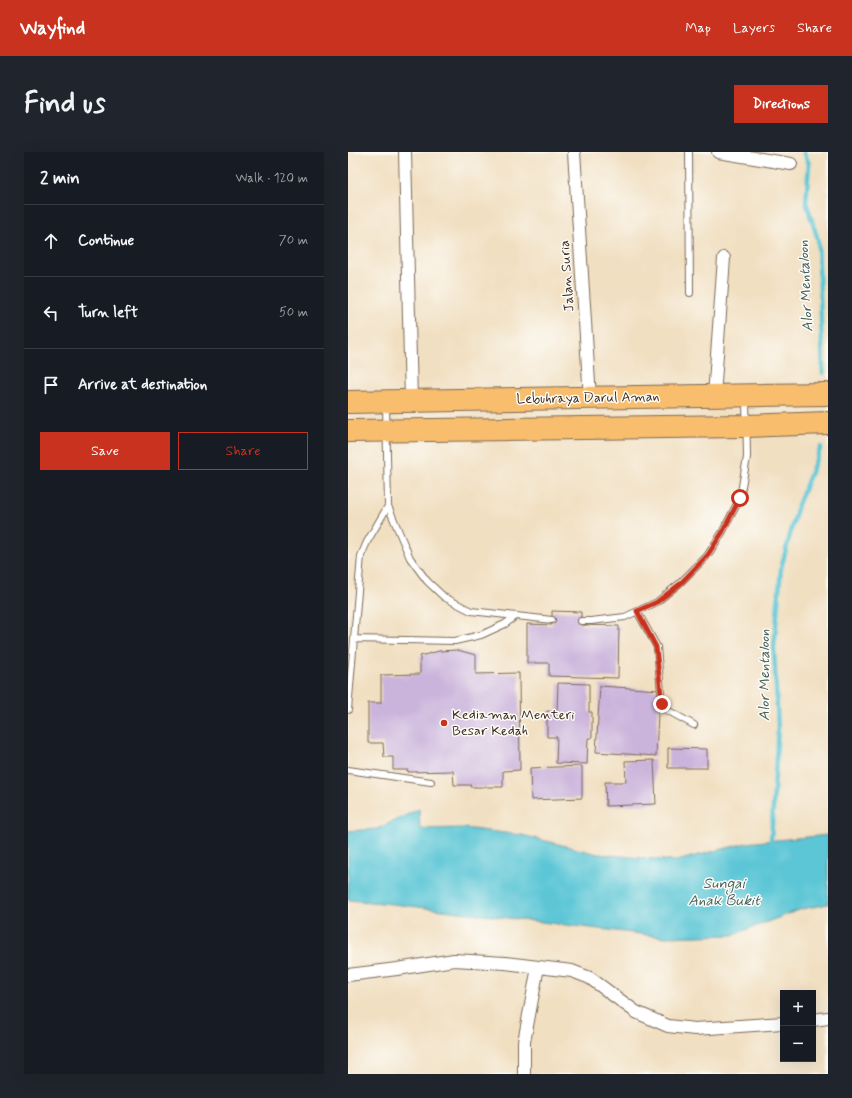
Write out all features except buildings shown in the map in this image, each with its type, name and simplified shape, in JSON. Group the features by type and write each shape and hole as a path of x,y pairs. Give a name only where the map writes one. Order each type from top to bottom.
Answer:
{"highway":[{"name":"Lebuhraya Darul Aman","path":"348,402 828,394"},
{"name":"Lebuhraya Darul Aman","path":"348,431 746,426 828,423"}],"street":[{"path":"405,152 411,400"},
{"name":"Jalan Suria","path":"574,152 590,398"},
{"path":"718,152 792,164"},
{"path":"714,396 724,258"},
{"path":"348,975 454,960 538,967 572,971 590,978 636,1012 668,1026 695,1029 780,1023"},
{"path":"524,1074 524,1042 538,967"},
{"path":"816,1020 828,1018"}],"lane":[{"path":"689,152 690,293"},
{"path":"581,621 625,617 657,602 680,584 707,556 722,533 740,498 747,457 746,396"},
{"path":"386,401 388,506 410,558 427,581 444,597 471,611 552,620"},
{"path":"348,710 361,556 367,542 388,506"},
{"path":"637,611 656,647 662,704 665,709 694,724"},
{"path":"354,638 455,641 482,635 500,627 516,616"},
{"path":"348,770 431,782"}],"water":[{"name":"Sungai Anak Bukit","path":"419,809 420,829 463,828 522,835 598,854 676,861 746,843 828,835 828,904 802,909 732,935 665,937 393,904 348,900 348,831 377,829"}],"waterway":[{"name":"Alor Mentaloon","path":"804,152 809,164 806,202 818,240 823,373"},
{"name":"Alor Mentaloon","path":"772,846 771,840 778,727 774,649 781,568 798,505 821,447"}],"place":[{"name":"Kediaman Menteri Besar Kedah","path":"444,723"}],"route":[{"path":"662,704 656,647 637,611 657,602 680,584 707,556 722,533 740,498"}]}
